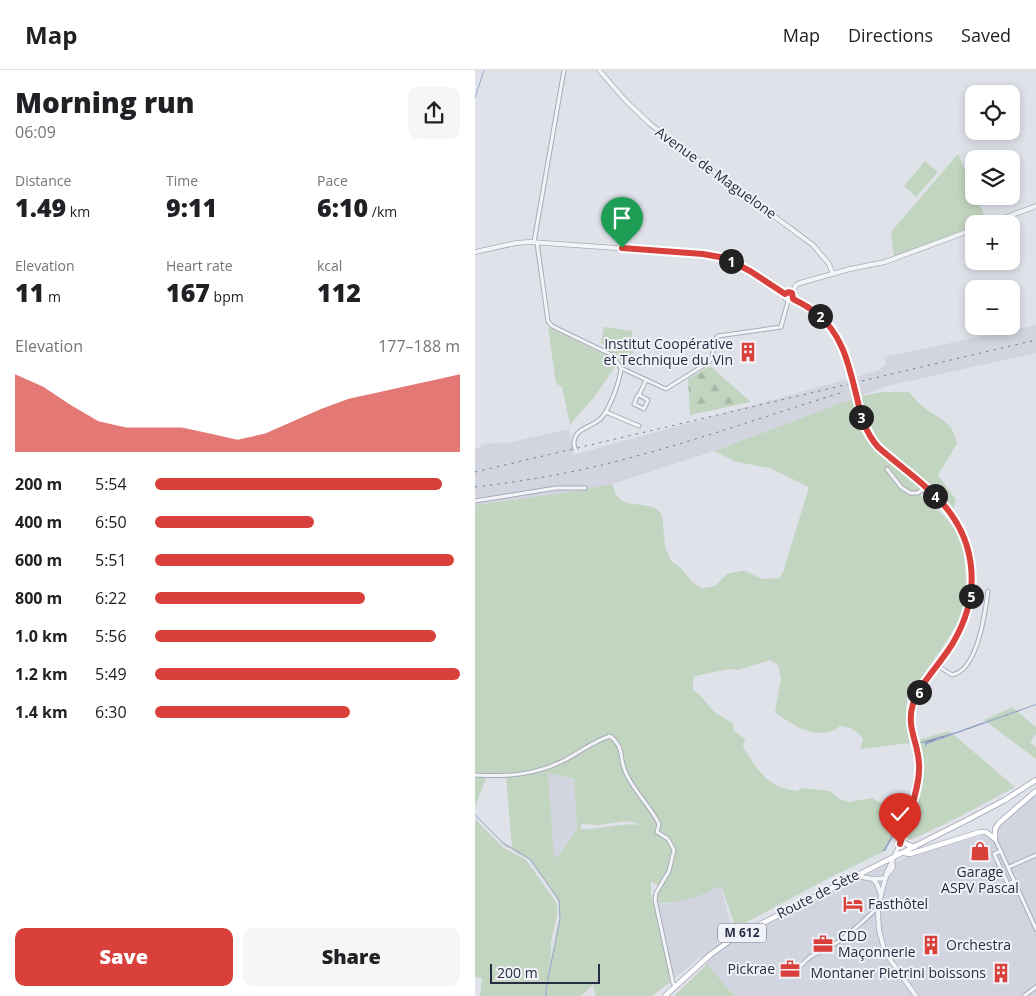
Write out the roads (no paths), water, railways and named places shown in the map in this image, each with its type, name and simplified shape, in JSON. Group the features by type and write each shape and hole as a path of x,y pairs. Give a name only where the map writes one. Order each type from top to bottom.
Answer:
{"main road":[{"name":"Route de Sète","path":"665,996 710,955 735,937 855,876 893,859 1005,800 1036,780"},
{"path":"995,840 995,829 999,823 1036,791"},
{"name":"M 612","path":"903,853 910,854 980,832 985,832 995,840"},
{"path":"901,840 915,847"}],"street":[{"path":"475,252 516,243 536,242 716,256 736,263 785,294 785,298 788,301 781,327 718,336 714,342 713,357 709,362 669,388 663,388 621,368 613,355 552,326 548,321 536,242 565,70"},
{"name":"Avenue de Maguelone","path":"599,70 625,100 655,128 813,245 829,264 833,274"},
{"path":"1012,215 1036,206"},
{"path":"916,996 884,949 878,924 879,906 890,864 901,840 919,772 919,763 910,726 912,707 917,695 954,643 967,615 972,589 972,570 966,543 957,524 944,505 871,439 863,424 843,348 833,330 816,313 793,299 792,293 800,283 885,262 965,232"},
{"path":"785,294 792,293"},
{"path":"788,301 793,299"},
{"path":"576,451 574,445 575,438 580,430 599,420 605,412 619,378 621,368"},
{"path":"639,396 648,400 644,409 633,404 647,380"},
{"path":"605,412 639,426"},
{"path":"887,469 901,487 910,493 919,493 925,487"},
{"path":"475,501 556,488 585,488"},
{"path":"938,666 952,675 957,674 968,664 975,651 988,591"},
{"path":"475,775 519,775 541,770 565,760 601,739 610,736 617,742 620,747 624,770 638,795 654,813 659,824 657,832 668,839 673,846 673,858 669,872 656,893 655,900 673,983 676,986"},
{"path":"995,840 1036,929"},
{"path":"1001,851 994,854 1008,884 1015,881"},
{"path":"1009,867 1036,854"},
{"path":"855,876 873,879 887,876"},
{"path":"873,879 881,895"},
{"path":"800,967 808,956 833,945 865,920 879,906"},
{"path":"1024,996 1036,987"}],"water":[{"path":"1036,704 927,744 925,748 925,743 918,743 956,732"},
{"path":"915,770 909,802 896,832 885,851 883,851 903,812"}],"waterway":[{"path":"475,98 484,70"},
{"path":"475,815 503,843 530,859 559,900 560,919 546,996"}],"railway":[{"path":"475,472 1036,340"},
{"path":"475,487 555,475 633,457 693,440 843,392"}],"place":[{"name":"Institut Coopérative et Technique du Vin","path":"748,352"},
{"name":"Garage ASPV Pascal","path":"980,851"},
{"name":"Fasthôtel","path":"853,904"},
{"name":"CDD Maçonnerie","path":"823,944"},
{"name":"Orchestra","path":"931,945"},
{"name":"Pickrae","path":"790,969"},
{"name":"Montaner Pietrini boissons","path":"1001,973"}]}
